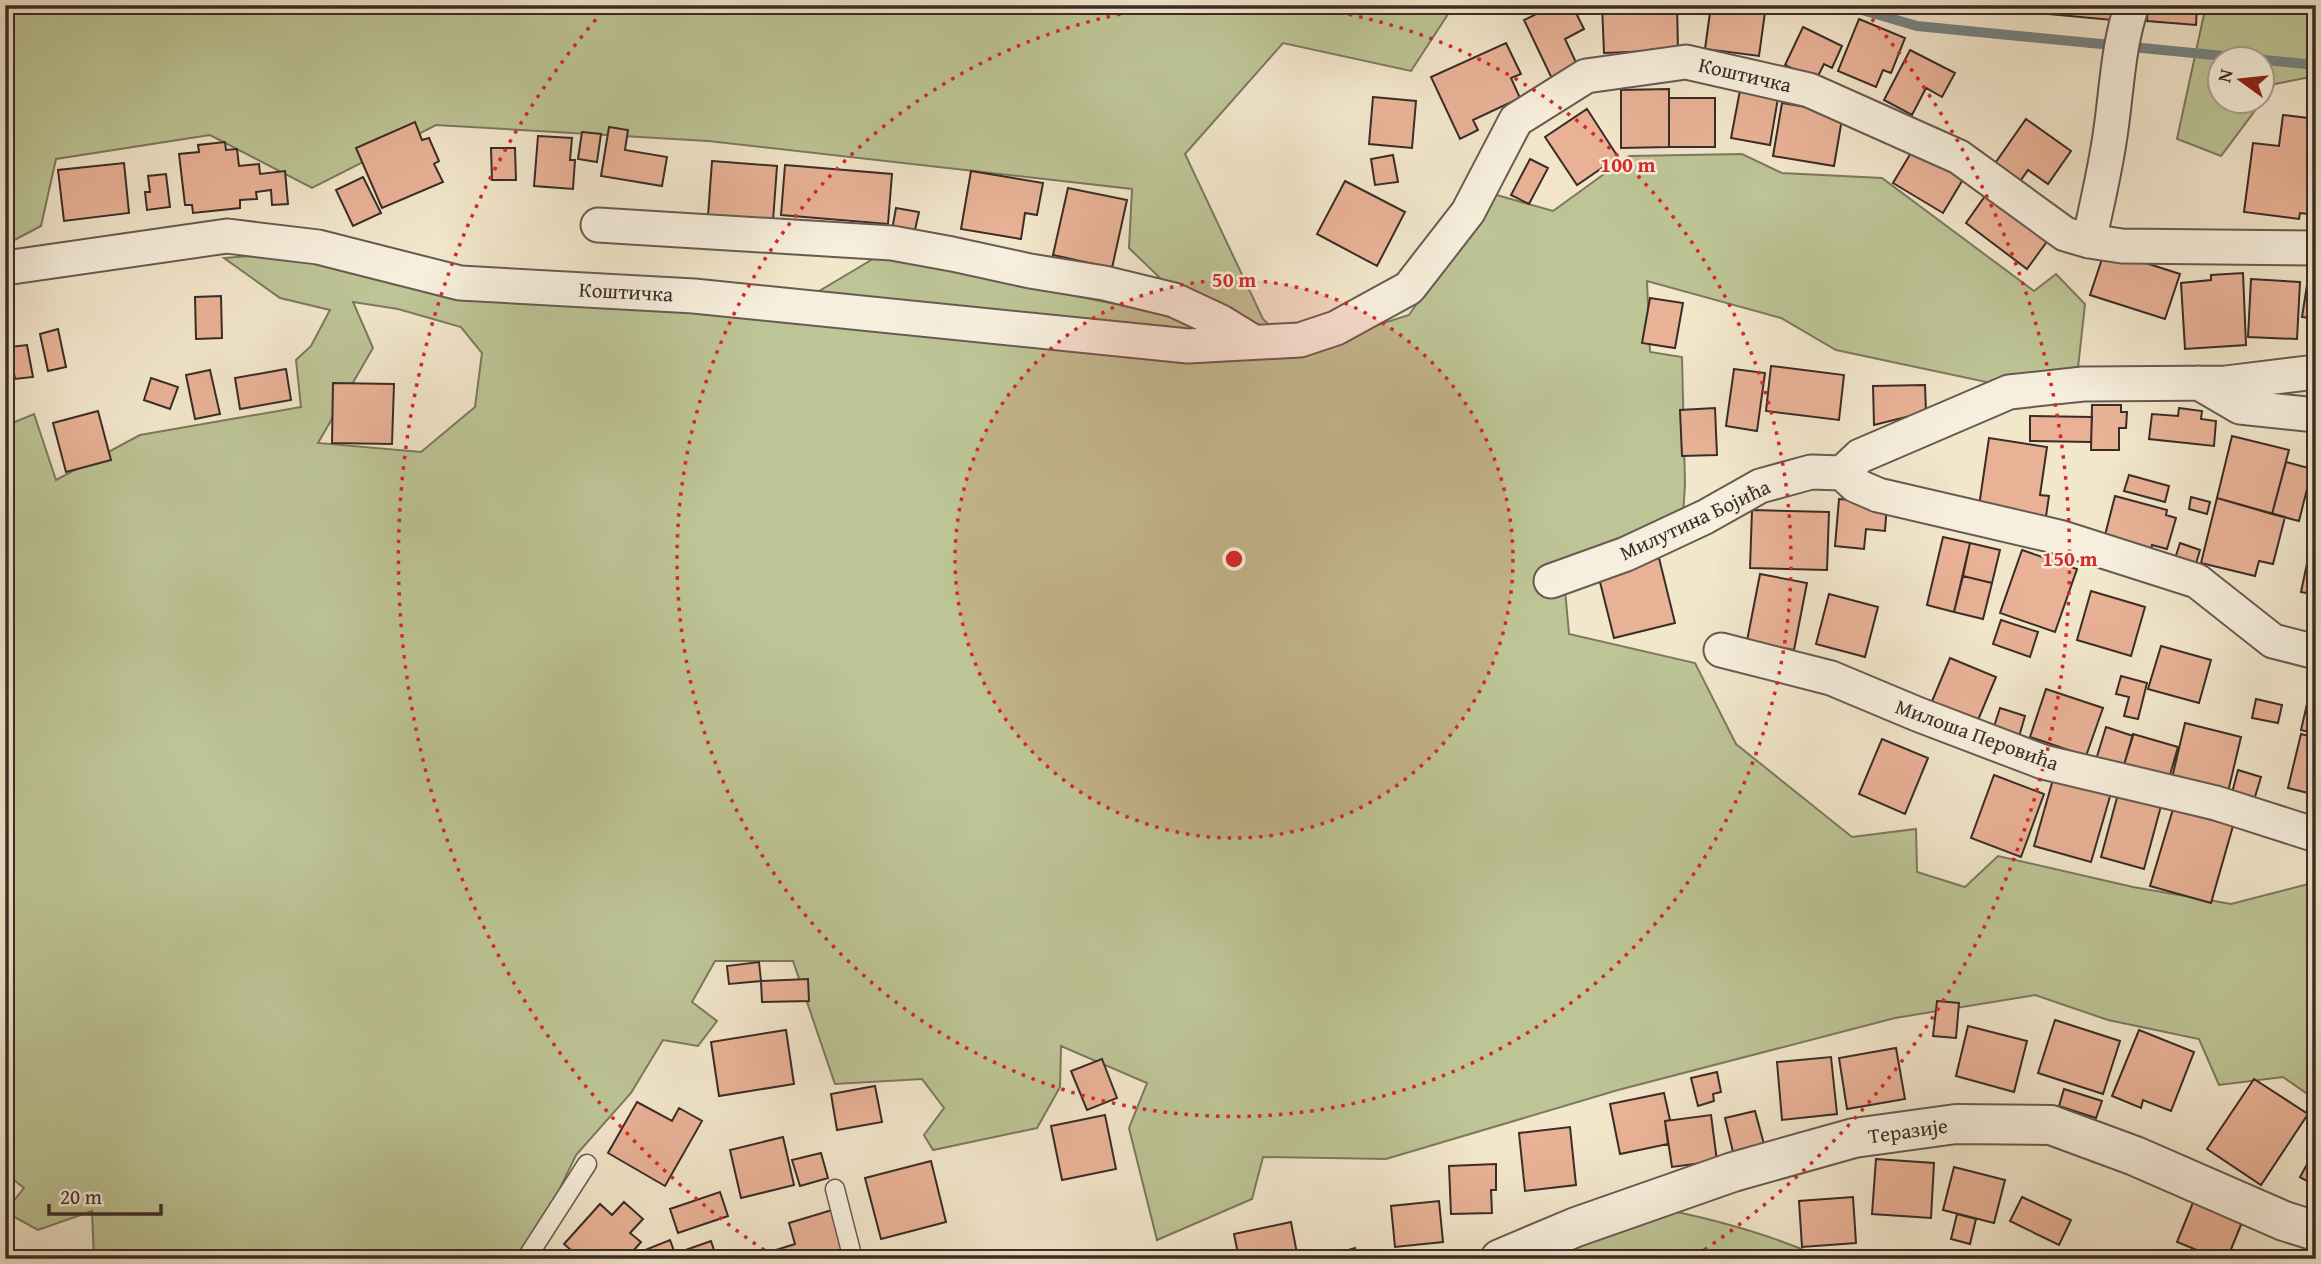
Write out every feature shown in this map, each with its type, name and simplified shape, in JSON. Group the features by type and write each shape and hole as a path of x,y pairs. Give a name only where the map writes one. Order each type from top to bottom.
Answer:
{"street":[{"path":"2089,241 2108,154 2117,69 2132,5"},
{"name":"Коштичка","path":"5,268 227,236 318,247 460,283 694,296 1188,346 1300,340 1336,328 1409,288 1468,212 1516,120 1586,76 1686,62 1809,90 1959,157 2065,234 2122,246 2316,248"},
{"path":"598,225 879,242 951,254 1104,283 1174,300 1221,322 1252,341"},
{"path":"2316,372 2226,383 2083,384 2009,392 1860,456 1842,473 1855,485 1878,495 2059,537 2197,581 2273,641 2316,652"},
{"path":"2199,383 2240,407 2316,415"},
{"name":"Милутина Бојића","path":"1551,581 1626,554 1705,517 1760,486 1811,472 1842,473"},
{"name":"Милоша Перовића","path":"1721,650 1831,678 2043,762 2216,803 2316,835"},
{"name":"Теразије","path":"1503,1258 1576,1227 1733,1172 1854,1138 1956,1124 2051,1125 2136,1156 2284,1221 2316,1231"}],"lane":[{"path":"526,1259 587,1164"},
{"path":"835,1189 853,1259"}],"green space":[{"path":"5,5 1454,5 1411,71 1283,43 1185,154 1263,319 1296,351 1409,315 1493,194 1553,211 1629,156 1742,154 1782,173 1882,178 2034,291 2056,274 2085,304 2078,368 1991,383 1836,350 1781,318 1647,281 1650,352 1682,357 1685,484 1683,516 1563,567 1569,634 1695,663 1736,744 1852,837 1916,829 1917,872 1965,887 1998,856 2133,887 2231,904 2316,882 2316,1100 2283,1077 2219,1085 2199,1039 2108,1020 2035,995 1895,1018 1618,1090 1386,1159 1263,1157 1252,1199 1157,1240 1129,1128 1147,1083 1061,1046 1060,1087 1037,1128 933,1150 924,1135 944,1108 922,1079 835,1084 793,961 715,961 692,1002 717,1021 698,1046 663,1040 631,1093 576,1155 526,1259 94,1259 92,1211 38,1230 5,1212 24,1188 5,1173 5,426 34,414 56,480 140,435 301,407 296,360 311,346 330,310 280,298 224,258 275,254 814,294 878,256 1165,314 1254,324 1161,279 1129,248 1132,189 708,141 436,125 312,188 210,135 56,159 41,226 5,245","holes":["353,302 398,309 461,327 482,353 475,407 421,452 318,443 373,348"]},
{"path":"2206,5 2316,5 2316,76 2276,84 2276,46 2206,46 2206,116 2251,116 2221,156 2177,139"},
{"path":"1668,1210 1744,1229 1818,1256 1817,1259 1536,1259"}],"building":[{"path":"1555,5 1572,5 1584,29 1565,39 1581,73 1555,85 1524,20"},
{"path":"1602,5 1677,5 1678,50 1604,53"},
{"path":"1711,5 1766,5 1759,56 1705,49"},
{"path":"2030,5 2113,5 2112,20 2026,12"},
{"path":"2148,5 2197,5 2196,25 2147,21"},
{"path":"1859,19 1905,38 1891,73 1883,70 1876,87 1838,71"},
{"path":"1803,27 1842,46 1832,68 1824,64 1816,80 1785,65"},
{"path":"1506,43 1521,74 1511,78 1520,98 1473,120 1478,130 1460,139 1431,77"},
{"path":"1910,50 1955,73 1942,97 1926,88 1912,115 1884,100"},
{"path":"1741,85 1779,92 1770,145 1731,138"},
{"path":"1669,89 1669,147 1621,148 1621,90"},
{"path":"1373,97 1416,101 1412,148 1369,144"},
{"path":"1669,98 1715,98 1715,147 1669,147"},
{"path":"1782,103 1843,113 1834,166 1773,156"},
{"path":"1587,109 1618,157 1577,185 1545,137"},
{"path":"2283,115 2316,119 2316,215 2300,213 2299,219 2244,212 2253,143 2279,146"},
{"path":"2026,119 2071,151 2048,184 2028,170 2014,190 1989,172"},
{"path":"415,122 422,140 429,138 439,161 434,164 443,182 382,208 356,148"},
{"path":"609,127 628,130 625,150 667,157 662,186 601,176"},
{"path":"582,132 601,134 597,162 578,159"},
{"path":"538,136 572,138 570,160 575,160 573,189 534,186"},
{"path":"225,142 226,150 237,149 239,166 259,164 260,174 285,171 288,204 272,205 271,190 256,192 257,199 240,200 240,208 193,213 192,205 185,205 179,154 199,152 198,145"},
{"path":"1915,146 1965,176 1943,213 1893,183"},
{"path":"491,148 515,148 516,180 492,180"},
{"path":"1393,155 1398,182 1375,185 1371,159"},
{"path":"1530,159 1548,168 1529,204 1511,195"},
{"path":"712,161 777,166 773,221 708,216"},
{"path":"124,163 129,213 64,221 58,170"},
{"path":"785,165 892,174 888,224 781,215"},
{"path":"971,171 1043,183 1037,215 1025,213 1021,239 961,229"},
{"path":"166,174 170,207 147,210 145,192 150,192 148,176"},
{"path":"363,177 381,213 353,226 336,190"},
{"path":"1345,181 1405,212 1377,266 1317,234"},
{"path":"1068,188 1127,200 1112,268 1053,255"},
{"path":"1990,189 2051,236 2027,269 1966,223"},
{"path":"896,208 919,212 914,234 892,230"},
{"path":"2105,250 2180,274 2165,319 2090,295"},
{"path":"2243,273 2246,345 2185,349 2181,283 2211,280 2211,275"},
{"path":"2251,279 2300,282 2297,339 2248,337"},
{"path":"2307,285 2316,287 2316,319 2302,317"},
{"path":"221,296 222,338 196,339 195,297"},
{"path":"1650,298 1683,303 1675,348 1642,343"},
{"path":"58,329 66,367 48,371 40,334"},
{"path":"27,345 33,377 15,379 9,347"},
{"path":"1771,366 1844,375 1839,420 1766,411"},
{"path":"286,369 291,400 240,409 235,378"},
{"path":"1734,369 1765,373 1757,431 1726,426"},
{"path":"210,370 220,414 195,419 186,375"},
{"path":"151,378 178,387 170,409 144,400"},
{"path":"333,383 394,384 392,444 332,443"},
{"path":"1925,385 1926,412 1874,425 1873,386"},
{"path":"2092,405 2121,405 2121,412 2127,412 2126,428 2119,428 2119,450 2091,450"},
{"path":"1715,408 1717,455 1682,456 1680,410"},
{"path":"2179,408 2202,411 2201,419 2216,421 2214,446 2149,439 2152,414 2178,416"},
{"path":"98,411 111,460 66,472 53,423"},
{"path":"2030,416 2092,417 2091,442 2030,441"},
{"path":"2232,436 2289,450 2272,514 2217,498"},
{"path":"1989,438 2047,447 2040,495 2049,496 2045,523 1978,513"},
{"path":"2286,462 2312,469 2299,521 2272,514"},
{"path":"2129,475 2169,486 2165,502 2124,491"},
{"path":"2115,496 2167,510 2166,515 2176,518 2167,549 2152,545 2149,559 2102,547"},
{"path":"2191,497 2210,502 2207,514 2189,509"},
{"path":"2217,498 2285,517 2273,564 2259,561 2255,576 2201,563"},
{"path":"1839,499 1887,503 1885,531 1866,529 1864,549 1835,546"},
{"path":"1752,510 1829,512 1827,570 1750,568"},
{"path":"2313,535 2316,535 2316,595 2301,592"},
{"path":"1943,537 1970,543 1954,612 1927,605"},
{"path":"1970,543 2000,550 1992,583 1963,576"},
{"path":"2180,543 2200,550 2193,574 2172,568"},
{"path":"2022,550 2077,569 2055,632 2000,613"},
{"path":"1659,558 1675,623 1614,638 1598,574"},
{"path":"1760,574 1807,583 1794,650 1747,641"},
{"path":"1963,576 1992,583 1983,619 1954,612"},
{"path":"2091,591 2145,607 2131,656 2077,640"},
{"path":"1829,594 1878,607 1865,657 1816,644"},
{"path":"2001,620 2038,632 2030,657 1993,644"},
{"path":"2161,646 2211,660 2199,703 2148,689"},
{"path":"1950,658 1996,677 1976,725 1930,706"},
{"path":"2121,676 2147,683 2138,719 2124,716 2129,697 2116,694"},
{"path":"2046,689 2103,708 2086,756 2030,737"},
{"path":"2310,691 2316,693 2316,734 2301,730"},
{"path":"2256,699 2282,705 2278,723 2252,718"},
{"path":"2000,708 2025,716 2016,747 1990,739"},
{"path":"2185,723 2241,737 2228,792 2172,778"},
{"path":"2106,727 2133,736 2122,771 2095,763"},
{"path":"2133,734 2178,747 2167,785 2122,772"},
{"path":"2301,734 2316,738 2316,795 2288,788"},
{"path":"1882,739 1928,758 1905,814 1859,794"},
{"path":"2238,770 2261,777 2251,810 2229,804"},
{"path":"1994,775 2044,794 2021,857 1971,838"},
{"path":"2054,776 2111,793 2091,862 2034,846"},
{"path":"2118,794 2161,806 2144,869 2101,857"},
{"path":"2173,809 2233,826 2211,903 2150,886"},
{"path":"759,962 761,981 729,984 727,966"},
{"path":"808,979 809,1001 762,1002 761,981"},
{"path":"1937,1001 1959,1003 1956,1038 1933,1036"},
{"path":"2055,1020 2120,1041 2103,1094 2038,1073"},
{"path":"1968,1026 2027,1041 2014,1092 1956,1076"},
{"path":"786,1030 794,1084 719,1096 711,1042"},
{"path":"2139,1030 2194,1052 2171,1111 2143,1100 2141,1108 2112,1096"},
{"path":"1896,1048 1905,1099 1847,1109 1839,1058"},
{"path":"1831,1057 1837,1114 1782,1120 1777,1062"},
{"path":"1102,1059 1117,1098 1087,1110 1071,1071"},
{"path":"1717,1072 1721,1092 1713,1094 1714,1101 1698,1106 1691,1078"},
{"path":"2254,1079 2308,1114 2261,1185 2207,1149"},
{"path":"875,1086 882,1122 837,1130 831,1094"},
{"path":"2064,1089 2102,1101 2096,1118 2059,1106"},
{"path":"1664,1093 1670,1120 1665,1121 1668,1144 1620,1154 1610,1104"},
{"path":"637,1102 672,1121 679,1108 702,1121 665,1186 608,1153"},
{"path":"1755,1111 1764,1144 1733,1152 1725,1118"},
{"path":"1105,1115 1116,1169 1062,1180 1051,1126"},
{"path":"1711,1115 1717,1161 1672,1167 1665,1121"},
{"path":"1570,1127 1576,1185 1525,1191 1519,1133"},
{"path":"783,1137 794,1185 741,1198 730,1150"},
{"path":"2316,1148 2316,1186 2300,1177"},
{"path":"821,1153 828,1178 800,1186 792,1160"},
{"path":"1876,1159 1934,1163 1931,1218 1872,1214"},
{"path":"931,1161 946,1222 881,1239 865,1178"},
{"path":"1496,1164 1496,1190 1491,1190 1492,1213 1451,1214 1449,1166"},
{"path":"1954,1167 2005,1180 1994,1223 1943,1210"},
{"path":"720,1192 728,1216 678,1233 670,1209"},
{"path":"1853,1197 1856,1243 1802,1247 1799,1201"},
{"path":"2022,1197 2071,1220 2059,1245 2010,1221"},
{"path":"2194,1200 2243,1220 2227,1259 2219,1259 2177,1242"},
{"path":"1439,1201 1443,1242 1395,1247 1391,1206"},
{"path":"624,1202 643,1219 630,1233 641,1242 626,1259 581,1259 564,1244 600,1204 612,1215"},
{"path":"832,1210 847,1259 778,1259 776,1250 795,1244 789,1223"},
{"path":"1957,1214 1976,1219 1970,1244 1951,1239"},
{"path":"1291,1222 1298,1259 1239,1259 1234,1234"},
{"path":"670,1240 677,1259 637,1259 635,1254"},
{"path":"711,1241 717,1259 682,1259 680,1252"},
{"path":"1355,1248 1358,1259 1325,1257"}],"waterway":[{"path":"1845,5 1917,26 2316,65"}]}
